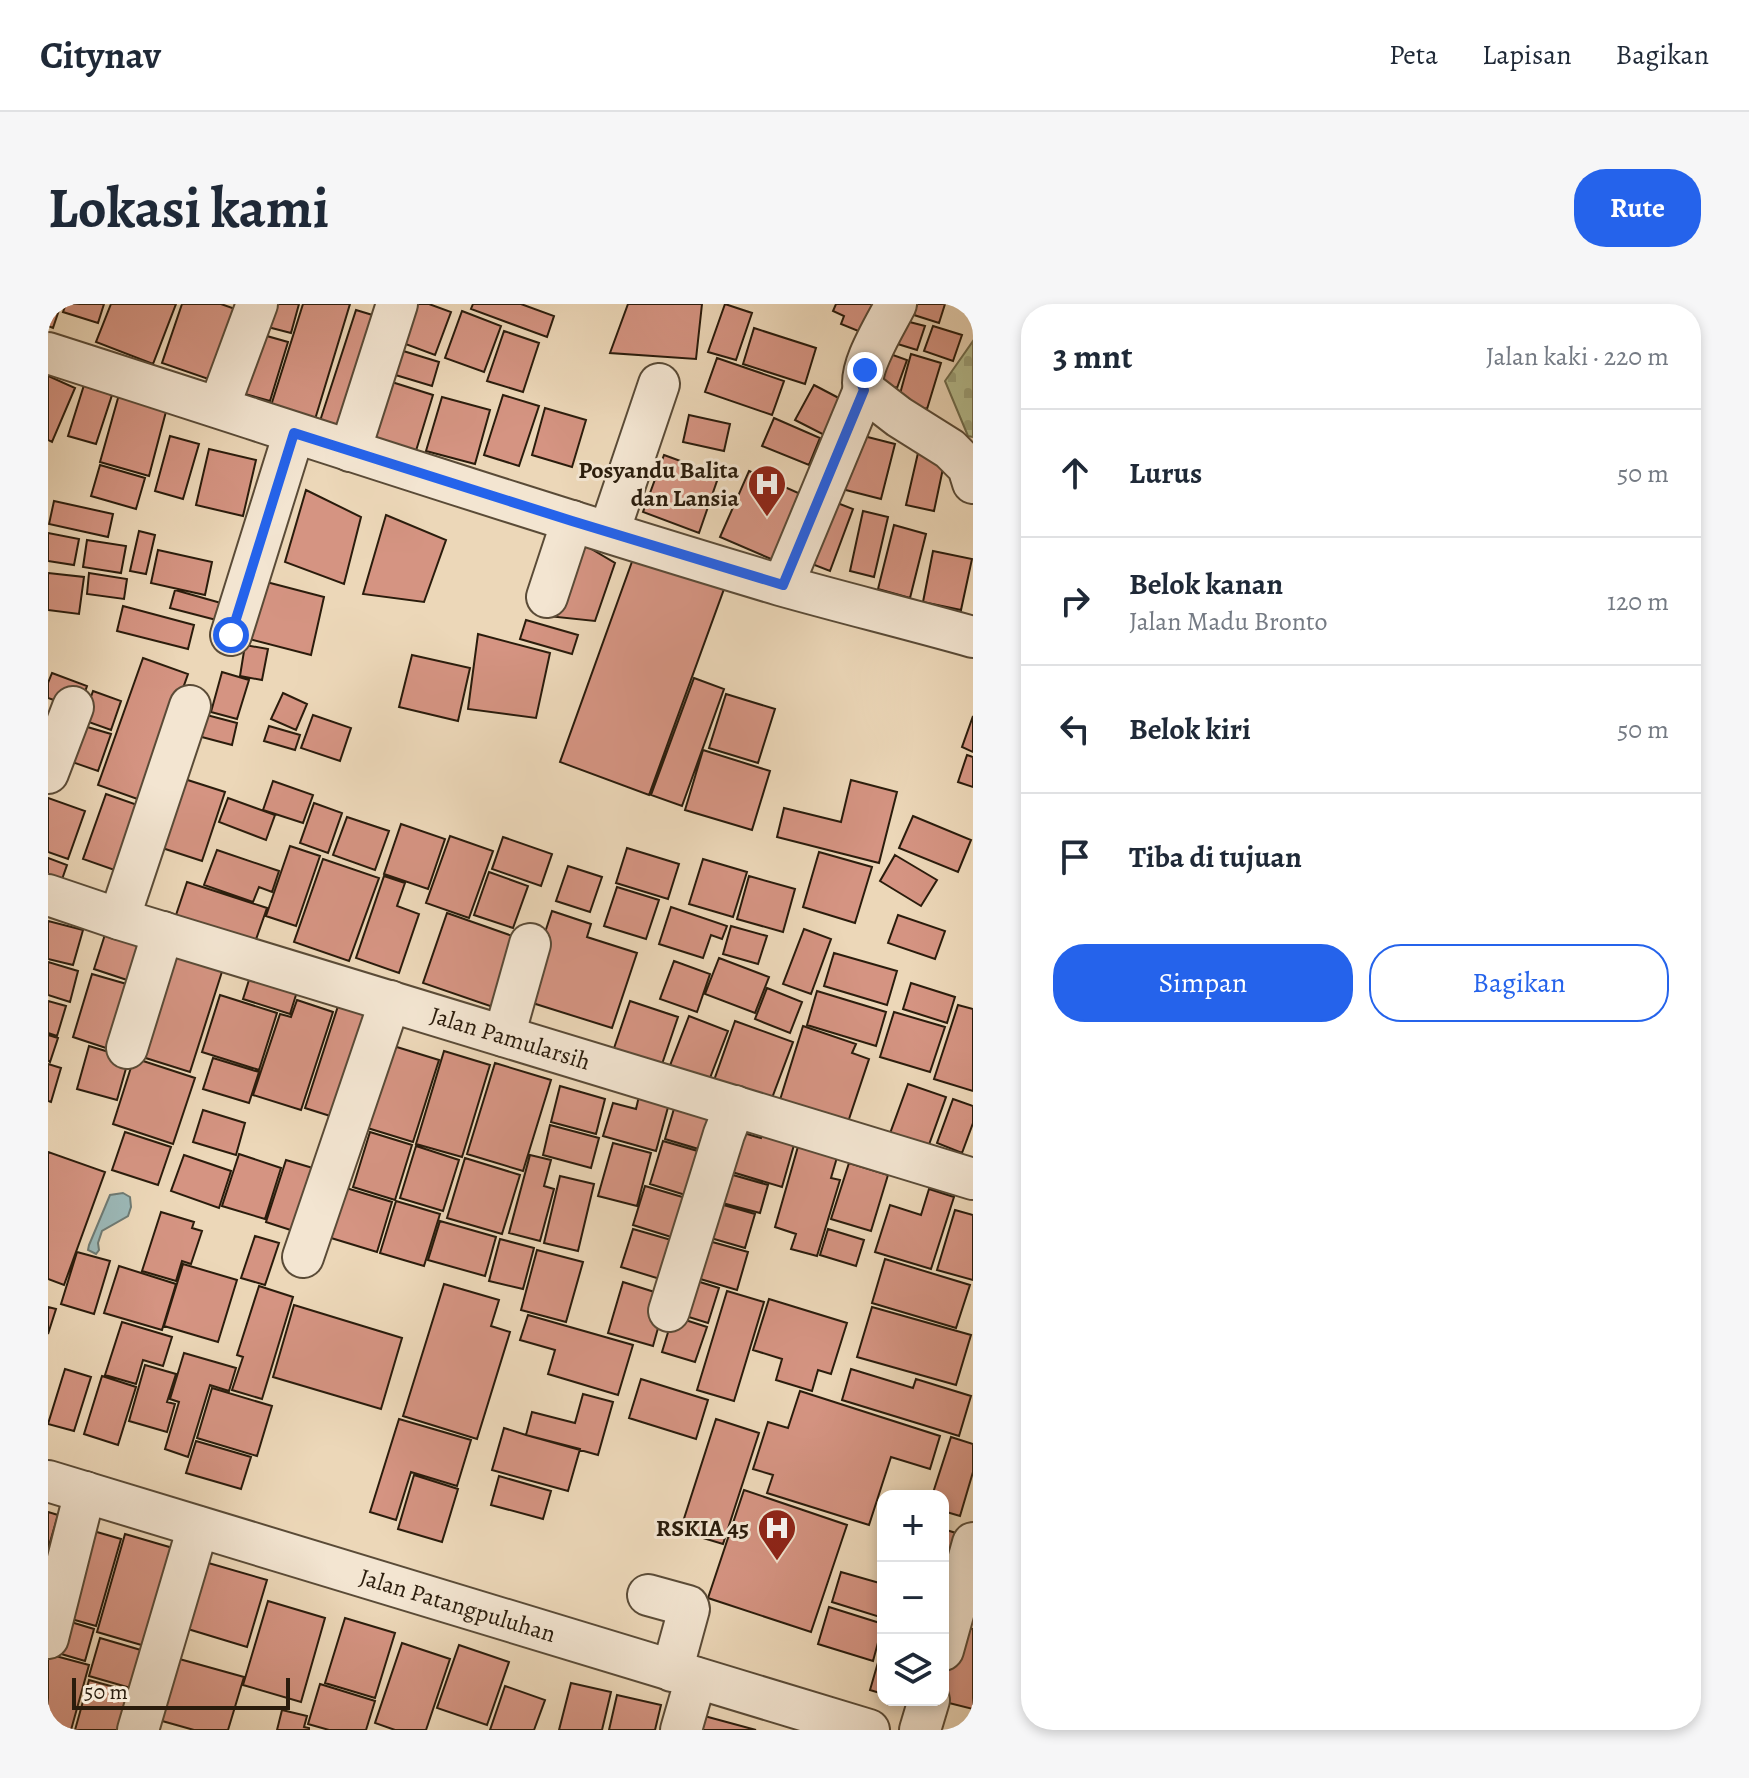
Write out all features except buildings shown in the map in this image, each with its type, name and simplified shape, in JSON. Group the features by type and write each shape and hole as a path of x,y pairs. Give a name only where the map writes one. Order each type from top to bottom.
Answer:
{"street":[{"path":"219,407 257,304"},
{"path":"350,451 397,304"},
{"path":"896,304 865,370 864,390 899,417 950,449 968,467 973,483"},
{"path":"48,353 590,527 783,585 973,636"},
{"path":"547,597 590,527 659,384"},
{"path":"783,585 864,390"},
{"path":"231,635 294,433"},
{"path":"119,919 190,706"},
{"path":"48,773 73,707"},
{"name":"Jalan Pamularsih","path":"48,895 973,1179"},
{"path":"127,1048 163,932"},
{"path":"504,1036 530,944"},
{"path":"303,1257 390,1001"},
{"path":"669,1311 735,1106"},
{"path":"48,1638 66,1487"},
{"name":"Jalan Patangpuluhan","path":"66,1487 869,1730"},
{"path":"138,1730 198,1527"},
{"path":"947,1634 973,1543"},
{"path":"648,1595 688,1606 689,1609 681,1730"},
{"path":"920,1730 927,1706"}],"green space":[{"path":"973,341 973,437 968,436 945,381"}],"water":[{"path":"123,1193 130,1197 128,1216 102,1231 96,1254 88,1250 110,1195"}],"place":[{"name":"Posyandu Balita dan Lansia","path":"767,518"},
{"name":"RSKIA 45","path":"777,1562"}],"route":[{"path":"231,635 294,433 783,585 864,390 865,370"}]}
